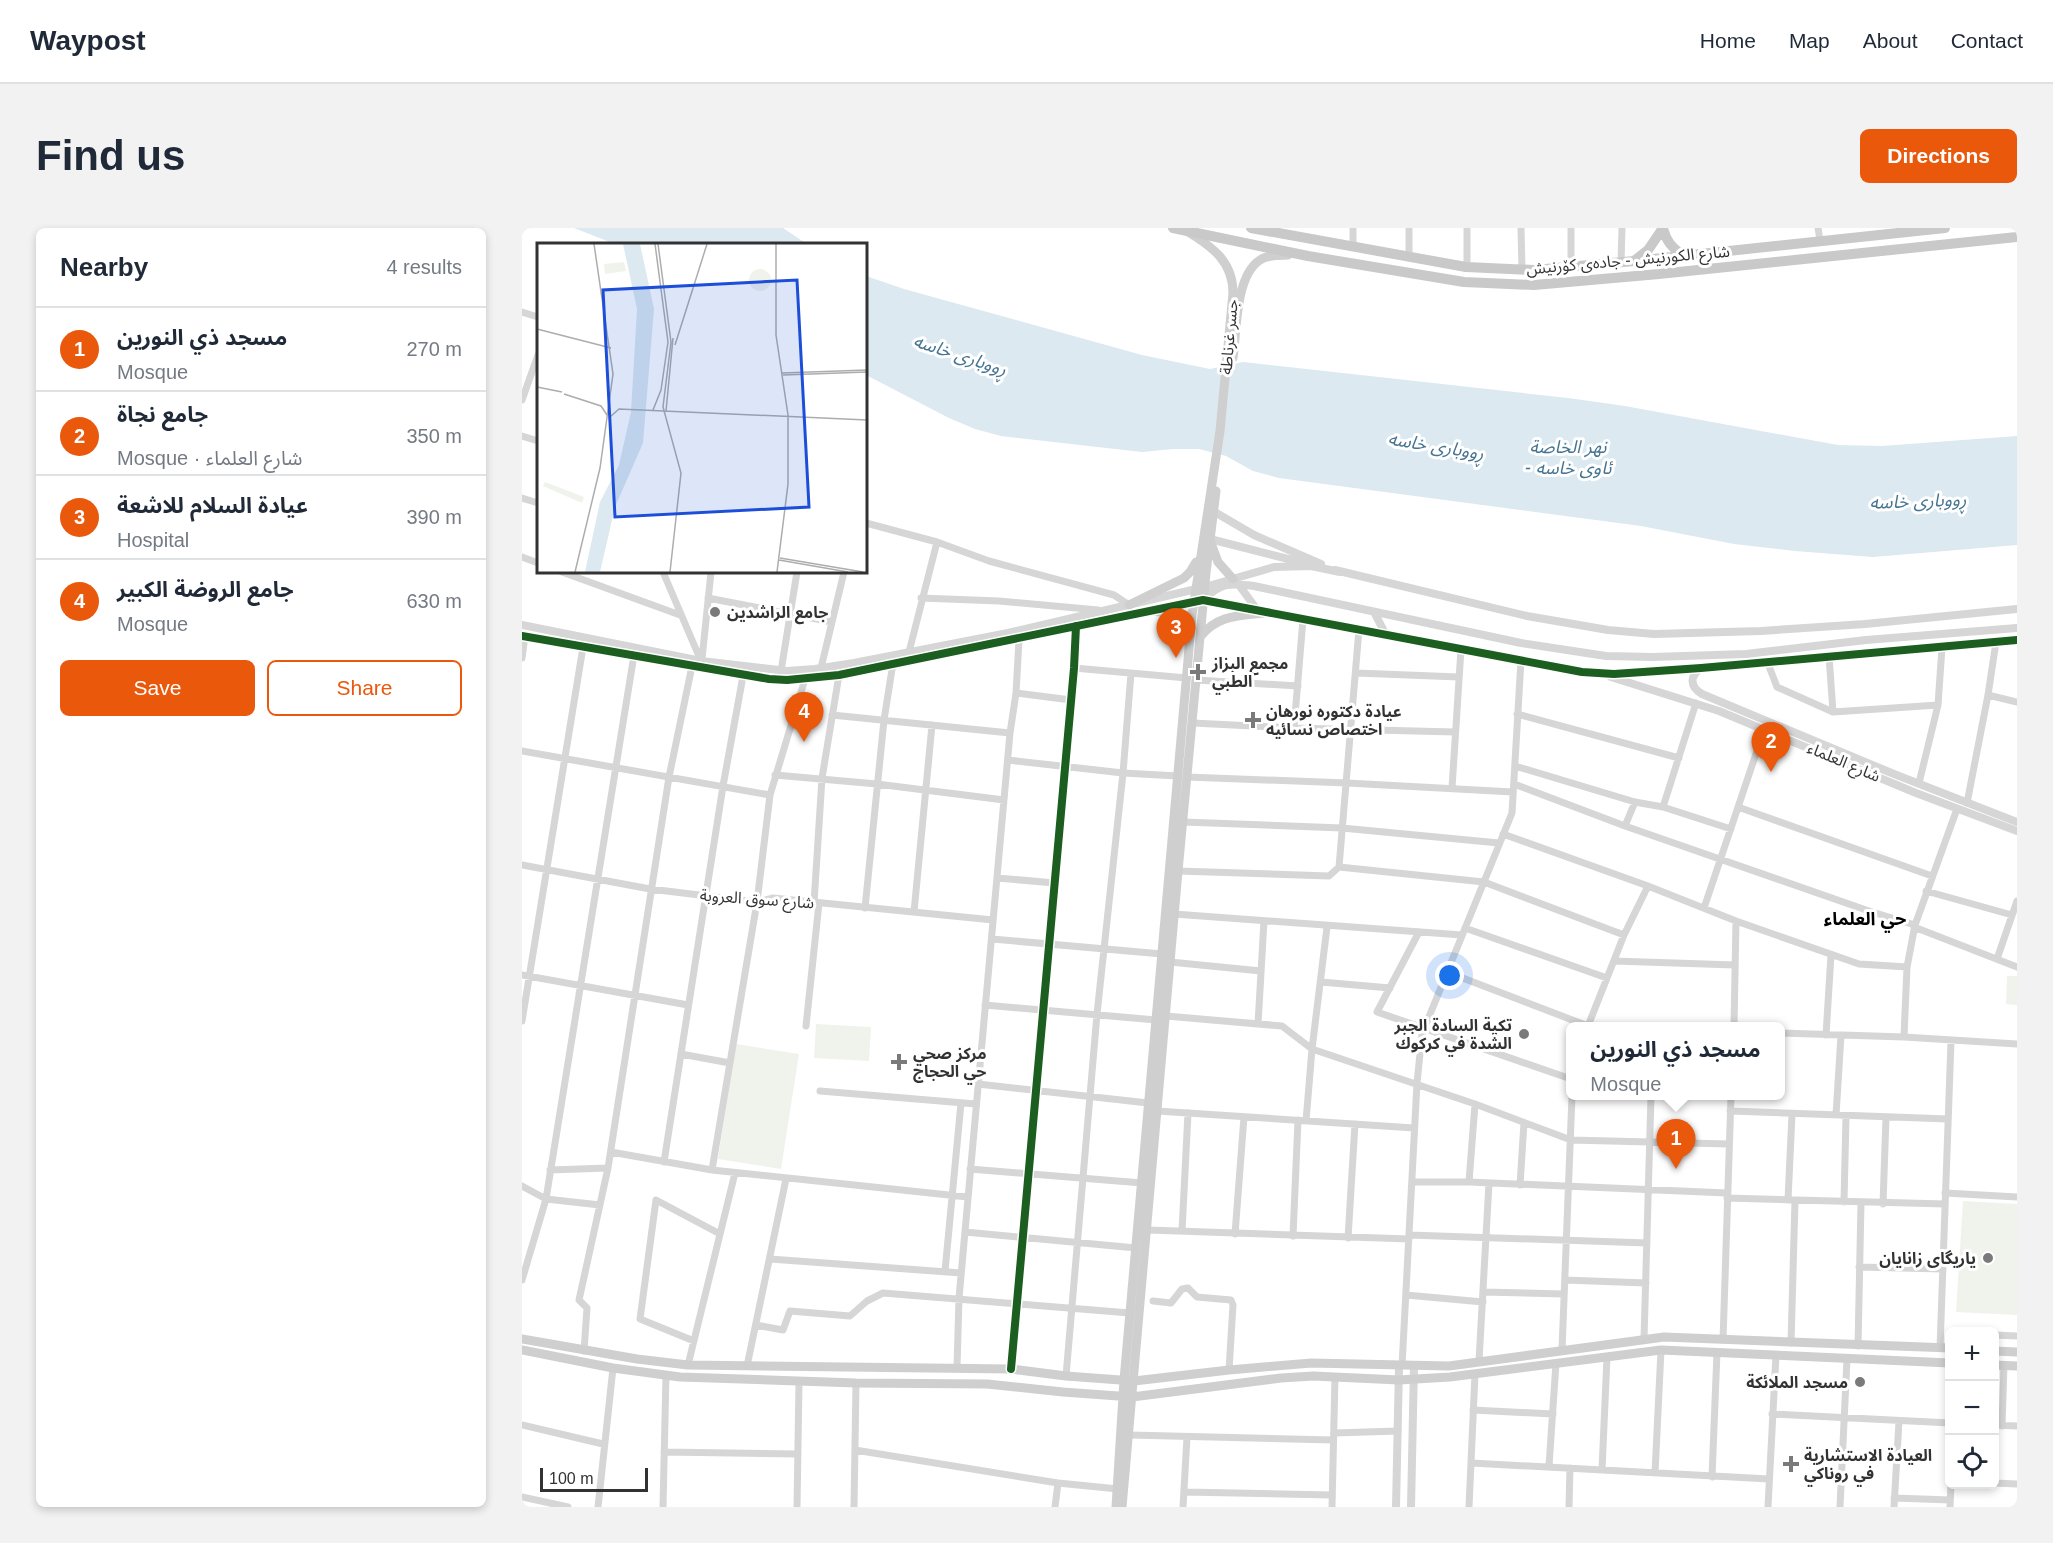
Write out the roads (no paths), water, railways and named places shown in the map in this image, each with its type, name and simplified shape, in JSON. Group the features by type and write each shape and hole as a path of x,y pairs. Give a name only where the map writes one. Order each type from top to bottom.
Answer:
{"main road":[{"name":"شارع الكورنيش - جادەی کۆرنیش","path":"1251,228 1467,267 1522,269 1621,263 1871,232 1945,228"},
{"path":"1291,228 1311,240"},
{"path":"1634,261 1648,250 1663,228 1665,238 1683,255"},
{"path":"1952,228 1954,243"},
{"name":"شارع الكورنيش - جادەی کۆرنیش","path":"1178,229 1302,254 1464,282 1534,285 2017,237"},
{"name":"جسر غرناطة","path":"1178,229 1218,253 1232,275 1232,349"},
{"path":"1922,231 1924,246"},
{"name":"جسر غرناطة","path":"1217,467 1232,349 1247,274 1260,260 1268,257 1302,254"},
{"path":"1116,1507 1127,1396 1148,1230 1183,822 1182,776 1193,723 1191,628 1210,539 1217,467"},
{"path":"1129,605 1184,578 1194,567 1200,552 1217,467"},
{"path":"1210,539 1218,562 1236,580"},
{"path":"1200,552 1200,588"},
{"path":"1129,1380 1130,1313 1148,1103 1191,679 1200,638 1198,600"},
{"path":"1148,611 1174,614 1183,619 1191,628"},
{"path":"1200,638 1210,625 1219,620 1261,612"},
{"path":"522,1339 584,1351 688,1365 957,1367 1011,1369 1066,1376 1129,1380 1311,1363 1449,1366 1664,1337 1945,1348"},
{"path":"522,1350 613,1368 666,1375 799,1382 987,1384 1127,1396 1281,1378 1335,1377 1414,1380 1661,1350 1945,1363"},
{"path":"1999,1351 2017,1352"},
{"path":"1999,1366 2017,1366"},
{"path":"1122,1507 1130,1435 1127,1396"}],"street":[{"path":"1353,228 1353,247"},
{"path":"1409,228 1409,258"},
{"path":"1467,228 1467,267"},
{"path":"1521,228 1522,269"},
{"path":"1571,228 1571,266"},
{"path":"1621,263 1622,228"},
{"path":"1818,228 1820,240"},
{"path":"522,312 537,317"},
{"path":"522,400 535,376"},
{"path":"522,436 537,441"},
{"path":"522,498 537,503"},
{"path":"1214,511 1254,535 1340,572"},
{"path":"867,523 937,542 989,561 1114,595 1129,605"},
{"path":"1210,539 1527,616 1608,630 1654,634 1696,634 1865,624 2017,609"},
{"path":"909,652 937,542"},
{"path":"522,557 537,563"},
{"path":"522,625 701,661 781,671 821,668 1008,633 1236,580 1285,566 1311,566 1340,572"},
{"path":"565,573 680,615"},
{"path":"663,573 701,661"},
{"path":"701,661 711,573"},
{"path":"781,671 797,573"},
{"path":"821,668 843,573"},
{"path":"1236,580 1261,612"},
{"path":"522,658 524,636 742,676 805,679 839,675 1019,640 1198,600 1218,587 1236,580 1254,586 1521,643 1606,656 1746,654 1866,640 2017,628"},
{"path":"708,598 832,622"},
{"path":"921,598 999,601 1104,611"},
{"path":"1198,600 1601,674 1701,668 2017,640"},
{"path":"1374,612 1386,635"},
{"path":"1294,728 1303,620"},
{"path":"1865,624 1866,640"},
{"path":"1011,1369 1050,945 1076,626"},
{"path":"1178,871 1329,876 1339,867 1359,629"},
{"path":"957,1367 958,1298 1010,733 1016,693 1019,640"},
{"path":"1966,803 1988,695 1996,642"},
{"path":"522,1021 526,976 583,647"},
{"path":"1919,783 1938,705 1942,647"},
{"path":"1452,788 1461,649"},
{"path":"1746,654 1747,664"},
{"path":"522,1280 546,1199 634,655"},
{"path":"1829,656 1833,712"},
{"path":"1396,1507 1399,1380 1406,1295 1417,1083 1424,1029 1512,813 1521,660"},
{"path":"1767,661 1777,687 1833,712 1938,705"},
{"path":"865,908 884,720 893,663"},
{"path":"584,1351 587,1308 579,1300 611,1152 650,889 669,777 692,666"},
{"path":"1074,668 1298,686"},
{"name":"شارع العلماء","path":"1701,668 1695,672 1692,679 1693,686 1702,694 2017,822"},
{"path":"1066,1376 1092,1098 1097,1014 1123,773 1131,673"},
{"path":"1356,673 1459,677"},
{"name":"شارع العلماء","path":"1601,674 1696,703 2017,831"},
{"path":"806,1026 816,903 822,777 839,675"},
{"path":"664,1162 742,676"},
{"path":"712,1170 757,902 770,795 805,679"},
{"path":"1016,693 1071,700"},
{"path":"1988,695 2017,702"},
{"path":"1663,807 1696,703"},
{"path":"1517,714 1679,758"},
{"path":"832,715 1010,733"},
{"path":"1193,723 1455,732"},
{"path":"914,912 932,725"},
{"path":"1704,908 1764,730"},
{"path":"522,751 770,795"},
{"path":"1008,760 1123,773 1452,788 1513,788 1914,926 2017,967"},
{"path":"1515,766 1635,802 1663,807 1731,829"},
{"path":"775,775 822,777 1004,800"},
{"path":"1625,826 1635,802"},
{"path":"1738,807 1932,876"},
{"path":"1904,1037 1907,967 1914,926 1957,808"},
{"path":"1183,822 1342,828 1499,843"},
{"path":"1503,834 1831,955 1859,964 1907,967"},
{"name":"شارع سوق العروبة","path":"522,865 650,889 757,902 773,898 993,920"},
{"path":"1339,867 1484,882 1624,935"},
{"path":"997,878 1055,883"},
{"path":"1590,1022 1624,935 1648,886"},
{"path":"1926,891 2012,915"},
{"path":"1997,959 2017,901"},
{"path":"1174,914 1327,927 1464,932 1607,978"},
{"path":"1258,1024 1264,921"},
{"path":"1734,1022 1736,921"},
{"path":"1293,1236 1302,1121 1327,927"},
{"path":"1419,932 1377,1012 1566,1077"},
{"path":"992,939 1162,954"},
{"path":"1826,1035 1831,955"},
{"path":"1614,961 1735,965"},
{"path":"1170,962 1261,971"},
{"path":"1448,972 1578,1022"},
{"path":"526,976 688,1005"},
{"path":"1321,982 1390,988"},
{"path":"985,1005 1156,1020"},
{"path":"1166,1016 1282,1026 1312,1049 1417,1083 1571,1140 1728,1144"},
{"path":"1785,1033 2017,1044"},
{"path":"1836,1115 1841,1035"},
{"path":"1945,1348 1940,1331 1951,1041"},
{"path":"681,1054 730,1063"},
{"path":"978,1084 1148,1103"},
{"path":"820,1091 976,1104"},
{"path":"1562,1350 1572,1100"},
{"path":"1644,1339 1651,1100"},
{"path":"1723,1340 1731,1100"},
{"path":"945,1271 961,1103"},
{"path":"1469,1182 1475,1104"},
{"path":"1157,1111 1414,1128"},
{"path":"1730,1111 1948,1119"},
{"path":"1182,1232 1188,1113"},
{"path":"1791,1343 1792,1114"},
{"path":"1844,1202 1846,1116"},
{"path":"1235,1234 1244,1117"},
{"path":"1883,1204 1886,1117"},
{"path":"1520,1185 1524,1122"},
{"path":"1348,1238 1355,1124"},
{"path":"611,1152 735,1173 968,1197"},
{"path":"550,1170 608,1168"},
{"path":"970,1169 1142,1183"},
{"path":"688,1365 735,1173"},
{"path":"747,1366 786,1179"},
{"path":"1412,1182 1469,1182 1649,1190 1883,1204 1945,1204"},
{"path":"1479,1361 1490,1183"},
{"path":"522,1186 546,1199 600,1205"},
{"path":"1945,1193 2017,1197"},
{"path":"694,1341 640,1319 656,1200 720,1234"},
{"path":"1858,1346 1861,1203"},
{"path":"1148,1230 1348,1238 1486,1238 1647,1243"},
{"path":"965,1232 1136,1248"},
{"path":"770,1259 961,1273"},
{"path":"1860,1267 1943,1269"},
{"path":"1565,1280 1646,1282"},
{"path":"1153,1301 1171,1303 1182,1288 1188,1288 1197,1297 1231,1300 1233,1305 1229,1370"},
{"path":"1483,1292 1564,1294"},
{"path":"756,1325 783,1330 790,1311 850,1316 867,1300 883,1293 1130,1313"},
{"path":"1406,1295 1483,1302"},
{"path":"1940,1331 1945,1332"},
{"path":"1999,1335 2017,1336"},
{"path":"1655,1473 1661,1350"},
{"path":"1712,1477 1717,1352"},
{"path":"1768,1507 1776,1355"},
{"path":"1602,1470 1607,1357"},
{"path":"1840,1507 1847,1359"},
{"path":"1549,1466 1556,1363"},
{"path":"1411,1507 1414,1366"},
{"path":"598,1507 613,1368"},
{"path":"1469,1507 1475,1374"},
{"path":"663,1507 666,1375"},
{"path":"1332,1507 1335,1377"},
{"path":"797,1507 799,1382"},
{"path":"854,1507 856,1383"},
{"path":"1473,1410 1552,1414"},
{"path":"1772,1414 1945,1423"},
{"path":"1894,1507 1899,1421"},
{"path":"522,1425 603,1444"},
{"path":"1999,1425 2017,1426"},
{"path":"1130,1435 1333,1436 1398,1431"},
{"path":"1184,1507 1187,1437"},
{"path":"855,1450 1058,1483 1118,1489"},
{"path":"664,1452 798,1454"},
{"path":"1471,1463 1769,1479"},
{"path":"1569,1507 1570,1468"},
{"path":"1055,1507 1058,1483"},
{"path":"1999,1483 2017,1484"},
{"path":"1894,1498 1950,1504 1951,1489"},
{"path":"1185,1492 1332,1495"},
{"path":"522,1497 568,1507"}],"water":[{"path":"574,228 783,228 806,243 612,243"},
{"name":"نهر الخاصة - ئاوی خاسە","path":"867,276 904,289 1142,355 1210,369 1243,362 1568,398 1625,406 1838,445 1882,446 2017,436 2017,545 1873,557 1734,544 1641,526 1279,478 1253,471 1226,456 1199,449 1142,452 1001,436 975,429 867,376"}],"place":[{"name":"جامع الراشدين","path":"715,612"},
{"name":"عيادة السلام للاشعة","path":"1176,658"},
{"name":"مجمع البزاز الطبي","path":"1198,672"},
{"name":"عيادة دكتوره نورهان اختصاص نسائيه","path":"1253,720"},
{"name":"جامع الروضة الكبير","path":"804,742"},
{"name":"جامع نجاة","path":"1771,772"},
{"name":"تكية السادة الجبر الشدة في كركوك","path":"1524,1034"},
{"name":"مركز صحي حي الحجاج","path":"899,1062"},
{"name":"مسجد ذي النورين","path":"1676,1169"},
{"name":"یاریگای زانایان","path":"1988,1258"},
{"name":"مسجد الملائكة","path":"1860,1382"},
{"name":"العيادة الاستشارية في روناكي","path":"1791,1464"}],"district":[{"name":"حي العلماء","path":"1865,919"}],"water label":[{"name":"ڕووباری خاسە","path":"960,355"},
{"name":"ڕووباری خاسە","path":"1436,446"},
{"name":"ڕووباری خاسە","path":"1918,501"}]}
